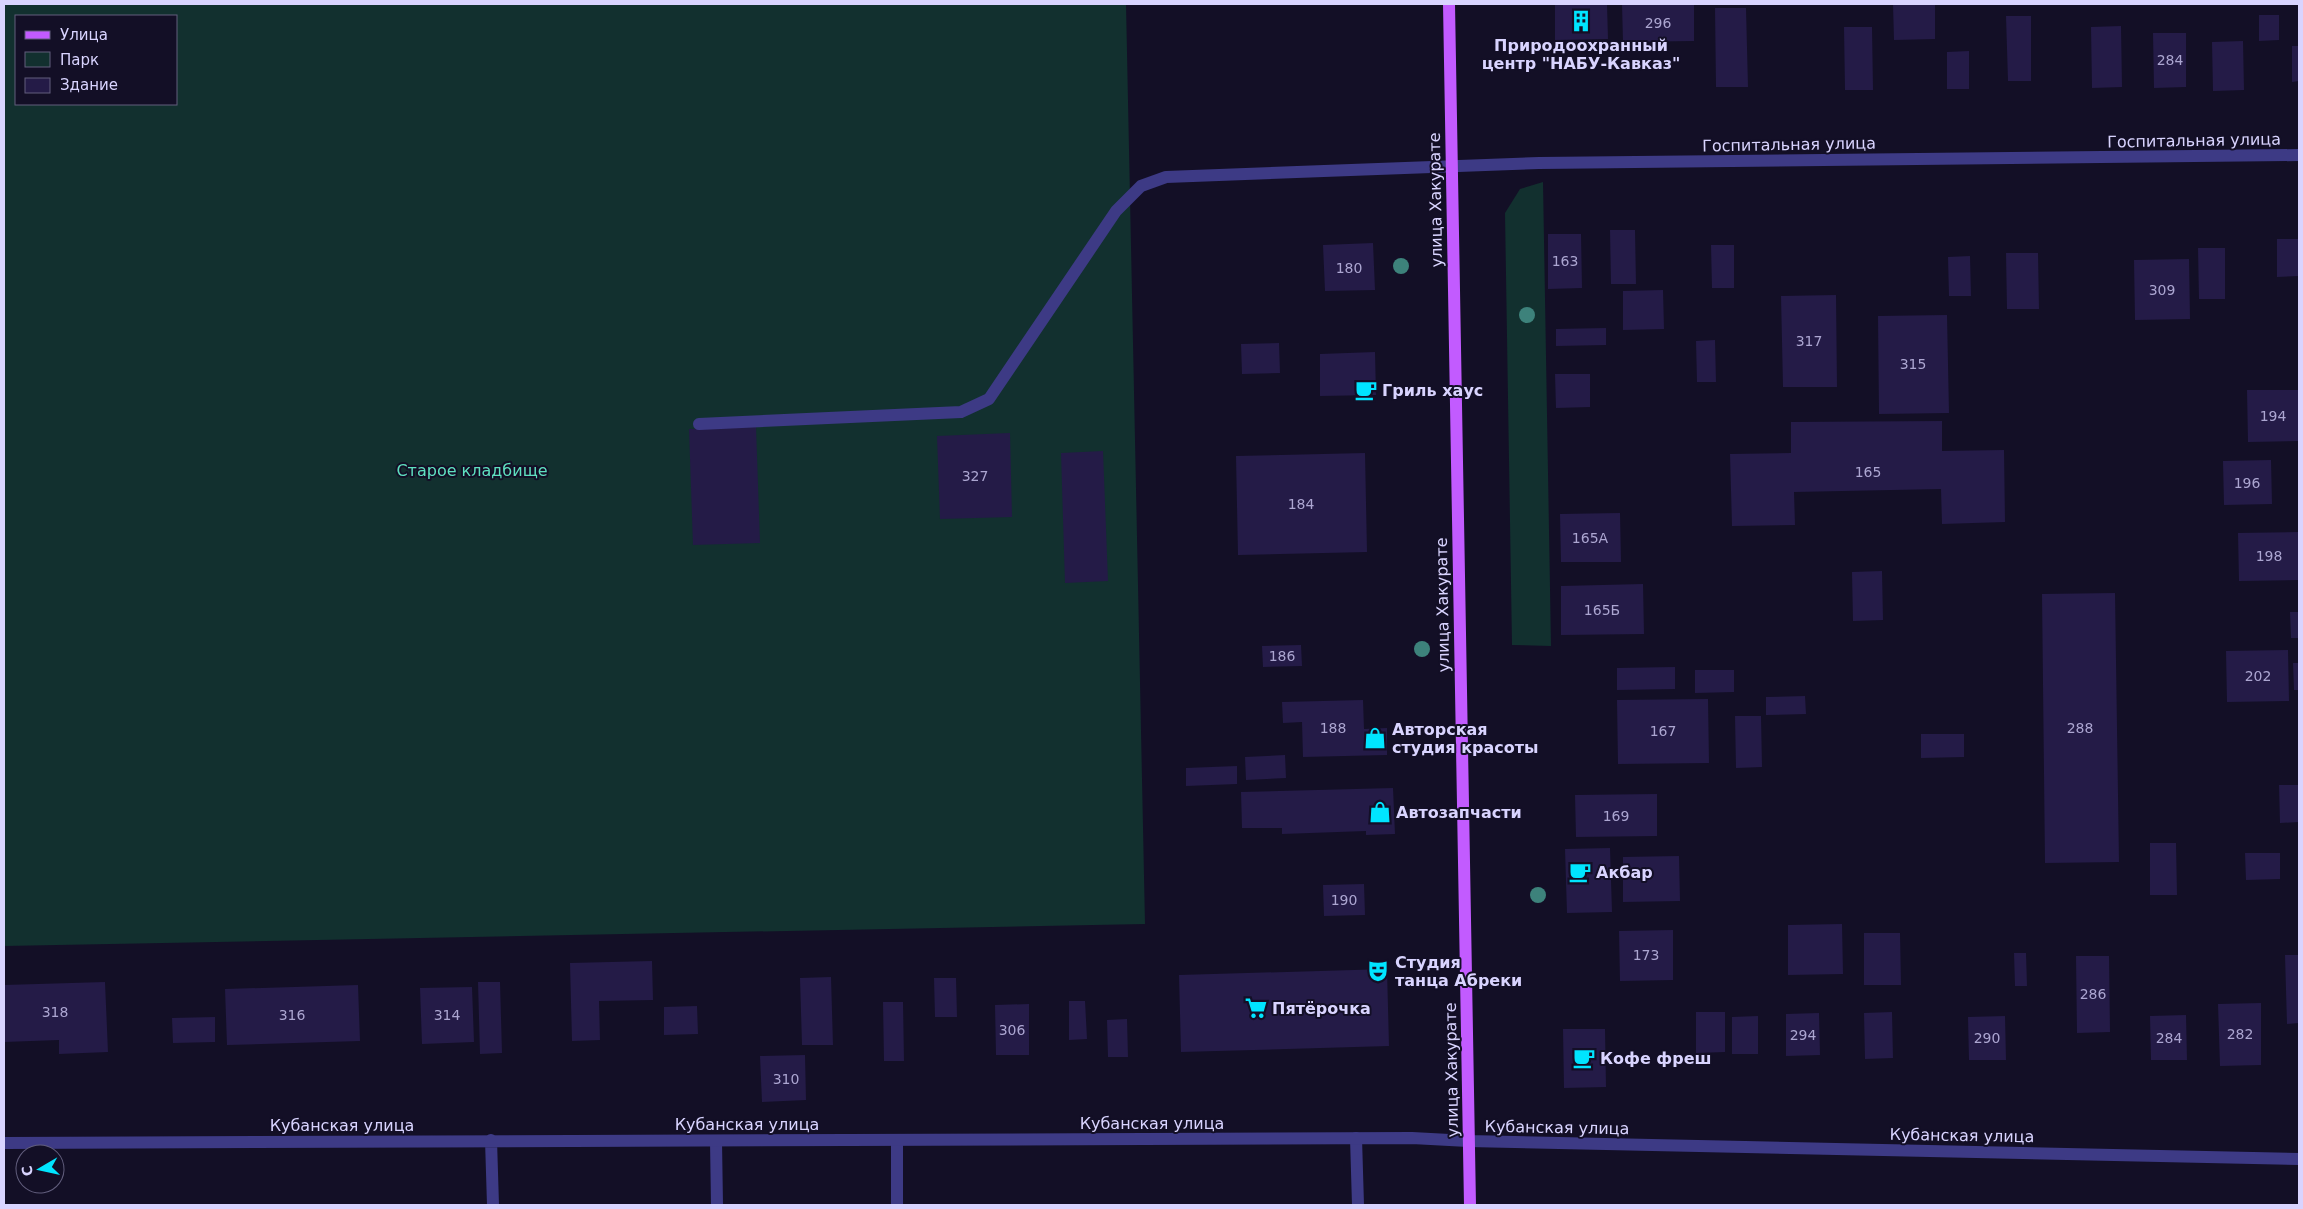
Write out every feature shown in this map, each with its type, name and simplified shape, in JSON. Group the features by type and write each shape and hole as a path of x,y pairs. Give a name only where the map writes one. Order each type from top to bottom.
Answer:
{"main road":[{"name":"улица Хакурате","path":"1449,4 1470,1205"}],"street":[{"name":"Госпитальная улица","path":"699,424 961,412 990,399 1116,212 1141,186 1166,177 1539,163 2299,155"},
{"path":"1356,1138 1358,1205"},
{"name":"Кубанская улица","path":"4,1143 1412,1138 1468,1141 2299,1159"},
{"path":"491,1140 493,1205"},
{"path":"897,1140 897,1205"},
{"path":"716,1141 717,1205"}],"green space":[{"name":"Старое кладбище","path":"4,4 1126,4 1145,924 4,946"},
{"path":"1543,182 1551,646 1512,645 1505,213 1520,189"}],"building":[{"name":"Природоохранный центр \"НАБУ-Кавказ\"","path":"1555,4 1607,4 1608,39 1555,40"},
{"path":"1622,4 1694,4 1694,41 1623,42"},
{"path":"1893,4 1935,4 1935,39 1894,40"},
{"path":"1715,8 1746,8 1748,87 1716,87"},
{"path":"2259,15 2279,15 2279,40 2259,41"},
{"path":"2006,16 2031,16 2031,81 2008,81"},
{"path":"2121,26 2122,87 2092,88 2091,27"},
{"path":"1844,27 1872,27 1873,90 1845,90"},
{"path":"2153,33 2186,33 2186,87 2154,88"},
{"path":"2243,41 2244,90 2213,91 2212,42"},
{"path":"2292,46 2299,46 2299,81 2292,82"},
{"path":"1969,51 1969,89 1947,89 1947,52"},
{"path":"1610,230 1635,230 1636,284 1611,284"},
{"path":"1548,234 1581,234 1582,288 1548,289"},
{"path":"2277,239 2299,239 2299,276 2277,277"},
{"path":"1373,243 1375,290 1325,291 1323,245"},
{"path":"1711,245 1734,245 1734,288 1712,288"},
{"path":"2198,248 2225,248 2225,299 2199,299"},
{"path":"2006,253 2038,253 2039,309 2007,309"},
{"path":"1970,256 1971,296 1949,296 1948,257"},
{"path":"2189,259 2190,319 2135,320 2134,260"},
{"path":"1663,290 1664,329 1623,330 1623,291"},
{"path":"1836,295 1837,387 1783,387 1781,296"},
{"path":"1947,315 1949,413 1879,414 1878,316"},
{"path":"1606,328 1606,345 1556,346 1556,329"},
{"path":"1715,340 1716,382 1697,382 1696,341"},
{"path":"1279,343 1280,373 1242,374 1241,344"},
{"path":"1375,352 1376,395 1320,396 1320,354"},
{"path":"1555,374 1590,374 1590,407 1556,408"},
{"path":"2247,390 2299,390 2299,441 2248,442"},
{"path":"1942,421 1942,451 2004,450 2005,522 1942,524 1941,489 1794,492 1795,525 1732,526 1730,454 1791,453 1791,422"},
{"path":"756,427 760,543 693,545 689,429"},
{"path":"1010,433 1012,517 940,519 937,436"},
{"path":"1103,451 1108,581 1065,583 1061,453"},
{"path":"1365,453 1367,552 1238,555 1236,456"},
{"path":"2271,460 2272,504 2224,505 2223,461"},
{"path":"1620,513 1621,562 1561,562 1560,514"},
{"path":"2299,532 2299,580 2239,581 2238,533"},
{"path":"1882,571 1883,620 1853,621 1852,572"},
{"path":"1643,584 1644,634 1561,635 1561,586"},
{"path":"2115,593 2119,862 2045,863 2042,594"},
{"path":"2290,612 2299,612 2299,638 2291,638"},
{"path":"1301,645 1302,666 1263,667 1262,646"},
{"path":"2288,650 2289,701 2227,702 2226,651"},
{"path":"2293,663 2299,663 2299,690 2294,690"},
{"path":"1675,667 1675,689 1617,690 1617,668"},
{"path":"1695,670 1734,670 1734,692 1695,693"},
{"path":"1805,696 1806,714 1766,715 1766,697"},
{"path":"1708,699 1709,763 1618,764 1617,700"},
{"path":"1363,700 1364,729 1387,728 1387,755 1303,757 1302,722 1283,723 1282,702"},
{"path":"1735,716 1761,716 1762,767 1736,768"},
{"path":"1921,734 1964,734 1964,757 1921,758"},
{"path":"1285,755 1286,778 1246,780 1245,757"},
{"path":"1237,766 1237,784 1186,786 1186,768"},
{"path":"2279,785 2299,785 2299,822 2280,823"},
{"path":"1393,788 1395,834 1366,835 1366,831 1282,834 1282,828 1242,828 1241,792"},
{"path":"1657,794 1657,836 1576,837 1575,795"},
{"path":"2150,843 2176,843 2177,895 2150,895"},
{"path":"1610,848 1612,912 1567,913 1565,849"},
{"path":"2245,853 2280,853 2280,879 2246,880"},
{"path":"1679,856 1680,901 1623,902 1623,857"},
{"path":"1364,884 1365,915 1324,916 1323,885"},
{"path":"1842,924 1843,974 1788,975 1788,925"},
{"path":"1673,930 1673,980 1620,981 1619,931"},
{"path":"1864,933 1900,933 1901,985 1864,985"},
{"path":"2014,953 2026,953 2027,986 2015,986"},
{"path":"2285,955 2299,955 2299,1023 2287,1024"},
{"path":"2076,956 2109,956 2110,1032 2077,1033"},
{"path":"652,961 653,1000 599,1001 600,1040 572,1041 570,963"},
{"path":"1387,969 1389,1046 1181,1052 1179,975"},
{"path":"831,977 833,1045 802,1045 800,978"},
{"path":"934,978 956,978 957,1017 935,1017"},
{"path":"105,982 108,1052 59,1054 59,1040 4,1042 4,985"},
{"path":"478,982 500,982 502,1053 480,1054"},
{"path":"358,985 360,1041 227,1045 225,989"},
{"path":"472,987 474,1042 422,1044 420,988"},
{"path":"1069,1001 1085,1001 1087,1039 1069,1040"},
{"path":"883,1002 903,1002 904,1061 884,1061"},
{"path":"2261,1003 2261,1065 2220,1066 2218,1004"},
{"path":"1029,1004 1029,1055 996,1055 995,1005"},
{"path":"697,1006 698,1034 664,1035 664,1007"},
{"path":"1696,1012 1725,1012 1725,1052 1696,1053"},
{"path":"1892,1012 1893,1058 1865,1059 1864,1013"},
{"path":"1819,1013 1820,1055 1786,1056 1786,1014"},
{"path":"2186,1015 2187,1060 2151,1060 2150,1016"},
{"path":"1758,1016 1758,1054 1732,1054 1732,1017"},
{"path":"2005,1016 2006,1060 1969,1060 1968,1017"},
{"path":"215,1017 215,1042 173,1043 172,1018"},
{"path":"1127,1019 1128,1057 1108,1057 1107,1020"},
{"name":"Кофе фреш","path":"1563,1029 1605,1029 1606,1087 1564,1088"},
{"path":"805,1055 806,1100 762,1102 760,1056"}],"place":[{"name":"Природоохранный центр \"НАБУ-Кавказ\"","path":"1581,21"},
{"name":"Гриль хаус","path":"1366,390"},
{"name":"Авторская студия красоты","path":"1375,738"},
{"name":"Автозапчасти","path":"1380,812"},
{"name":"Акбар","path":"1580,872"},
{"name":"Студия танца Абреки","path":"1378,971"},
{"name":"Пятёрочка","path":"1256,1008"},
{"name":"Кофе фреш","path":"1584,1058"}]}
